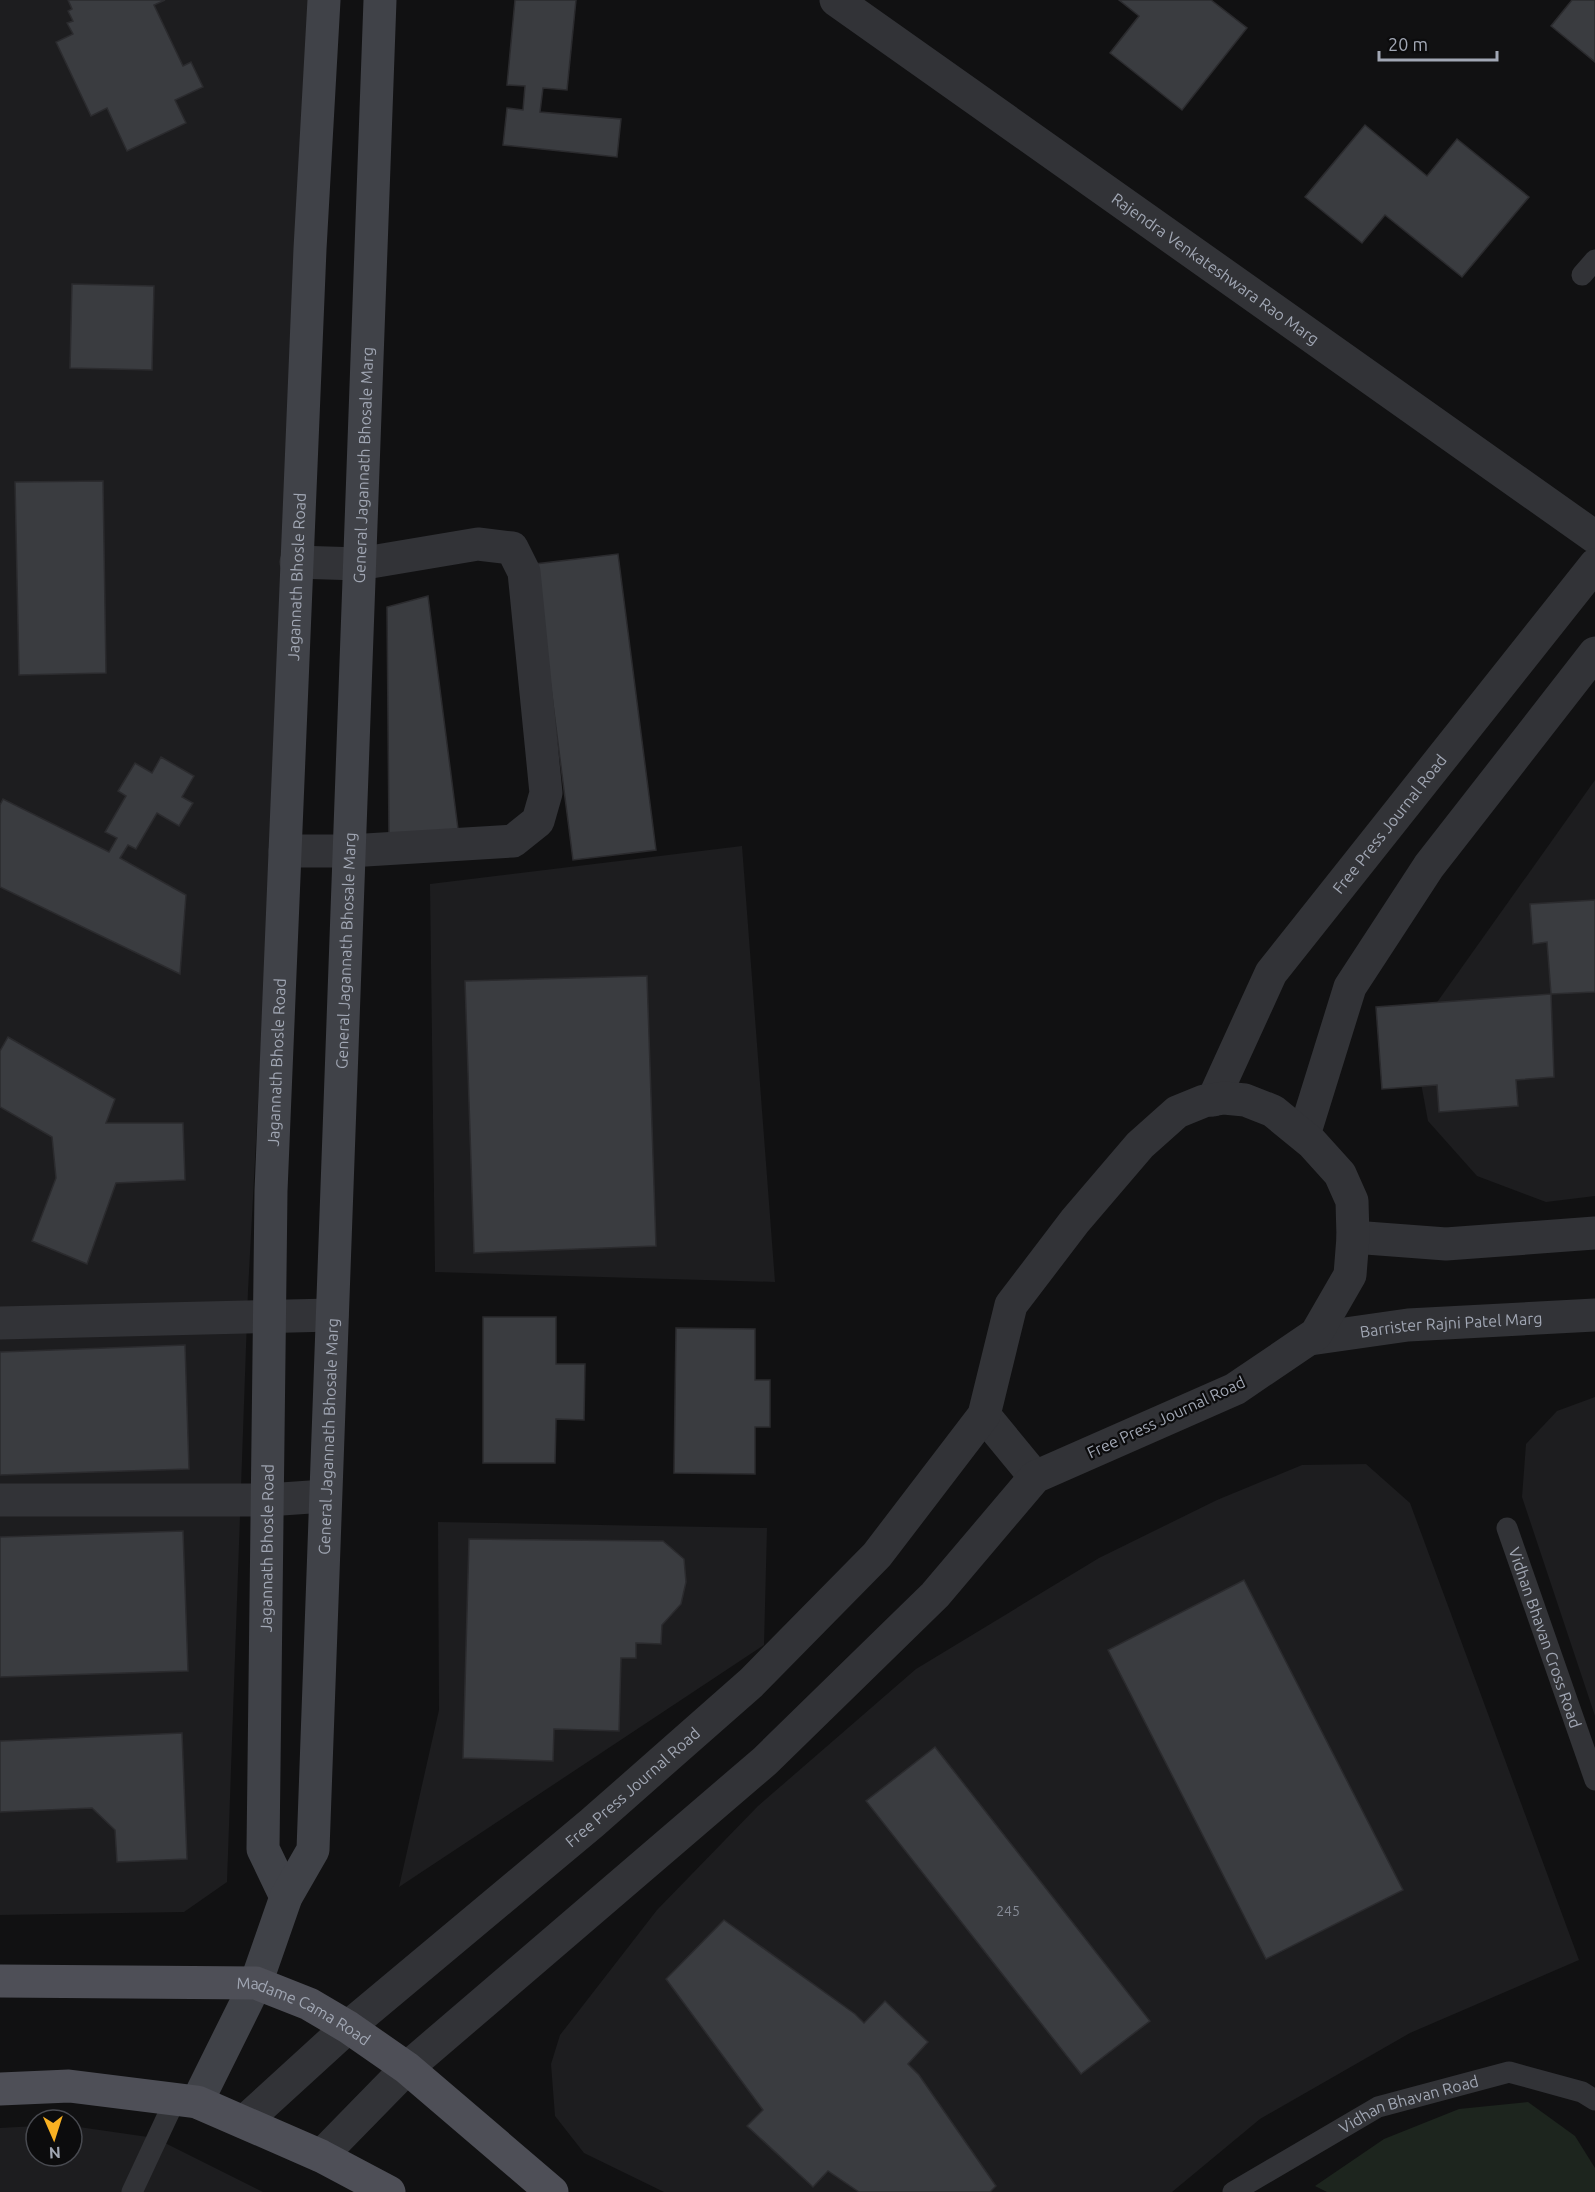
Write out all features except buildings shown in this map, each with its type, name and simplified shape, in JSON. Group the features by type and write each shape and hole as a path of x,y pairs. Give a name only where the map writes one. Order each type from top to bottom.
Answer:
{"main road":[{"name":"Jagannath Bhosle Road","path":"286,1897 263,1850 271,1191 309,261 324,0"},
{"name":"General Jagannath Bhosale Marg","path":"286,1897 313,1850 380,0"},
{"path":"186,2101 256,1983 286,1897"},
{"name":"Madame Cama Road","path":"0,1981 256,1983 309,2004 348,2027 407,2068 552,2192"},
{"path":"0,2089 69,2086 186,2101 244,2122 321,2156 389,2192"}],"street":[{"name":"Rajendra Venkateshwara Rao Marg","path":"836,0 1595,537"},
{"path":"285,851 349,850 513,841 538,821 546,793 524,572 512,548 478,544 359,564 297,562"},
{"name":"Free Press Journal Road","path":"1214,1100 1271,973 1595,565"},
{"path":"1304,1136 1350,987 1429,866 1595,653"},
{"name":"Free Press Journal Road","path":"244,2122 348,2027 592,1823 751,1683 877,1555 984,1415 1011,1305 1029,1279 1140,1145 1177,1112 1204,1101 1224,1098 1245,1100 1273,1111 1304,1136 1340,1174 1352,1201 1353,1238 1350,1275 1316,1334 1235,1389 1035,1477 935,1595 765,1761 407,2068 321,2156"},
{"path":"1353,1238 1446,1244 1595,1233"},
{"path":"0,1323 332,1315"},
{"name":"Barrister Rajni Patel Marg","path":"1310,1338 1408,1325 1595,1315"},
{"path":"984,1415 1035,1477"},
{"path":"0,1500 267,1500 325,1496"}],"lane":[{"name":"Vidhan Bhavan Cross Road","path":"1506,1528 1595,1780"},
{"name":"Vidhan Bhavan Road","path":"1233,2192 1378,2107 1509,2072 1582,2092 1595,2100"},
{"path":"132,2192 186,2101"}],"shaded area":[{"path":"0,0 317,0 248,1291 227,1882 184,1912 0,1915"},
{"path":"1595,780 1595,1196 1546,1202 1477,1176 1428,1121 1418,1067 1428,1015"},
{"path":"742,846 775,1282 435,1272 430,884"},
{"path":"1595,1397 1595,1716 1522,1497 1526,1444 1557,1411"},
{"path":"1366,1464 1410,1503 1579,1960 1410,2033 1260,2119 1172,2192 664,2192 584,2153 555,2116 551,2064 560,2035 657,1910 758,1806 916,1669 1099,1558 1217,1500 1302,1465"},
{"path":"438,1522 767,1528 764,1645 399,1887 439,1710"},
{"path":"1528,2102 1575,2136 1595,2168 1595,2192 1327,2192 1315,2186 1384,2139 1459,2109"},
{"path":"24,2127 24,2168 84,2168 84,2128 155,2138 263,2192 0,2192 0,2128"}]}
